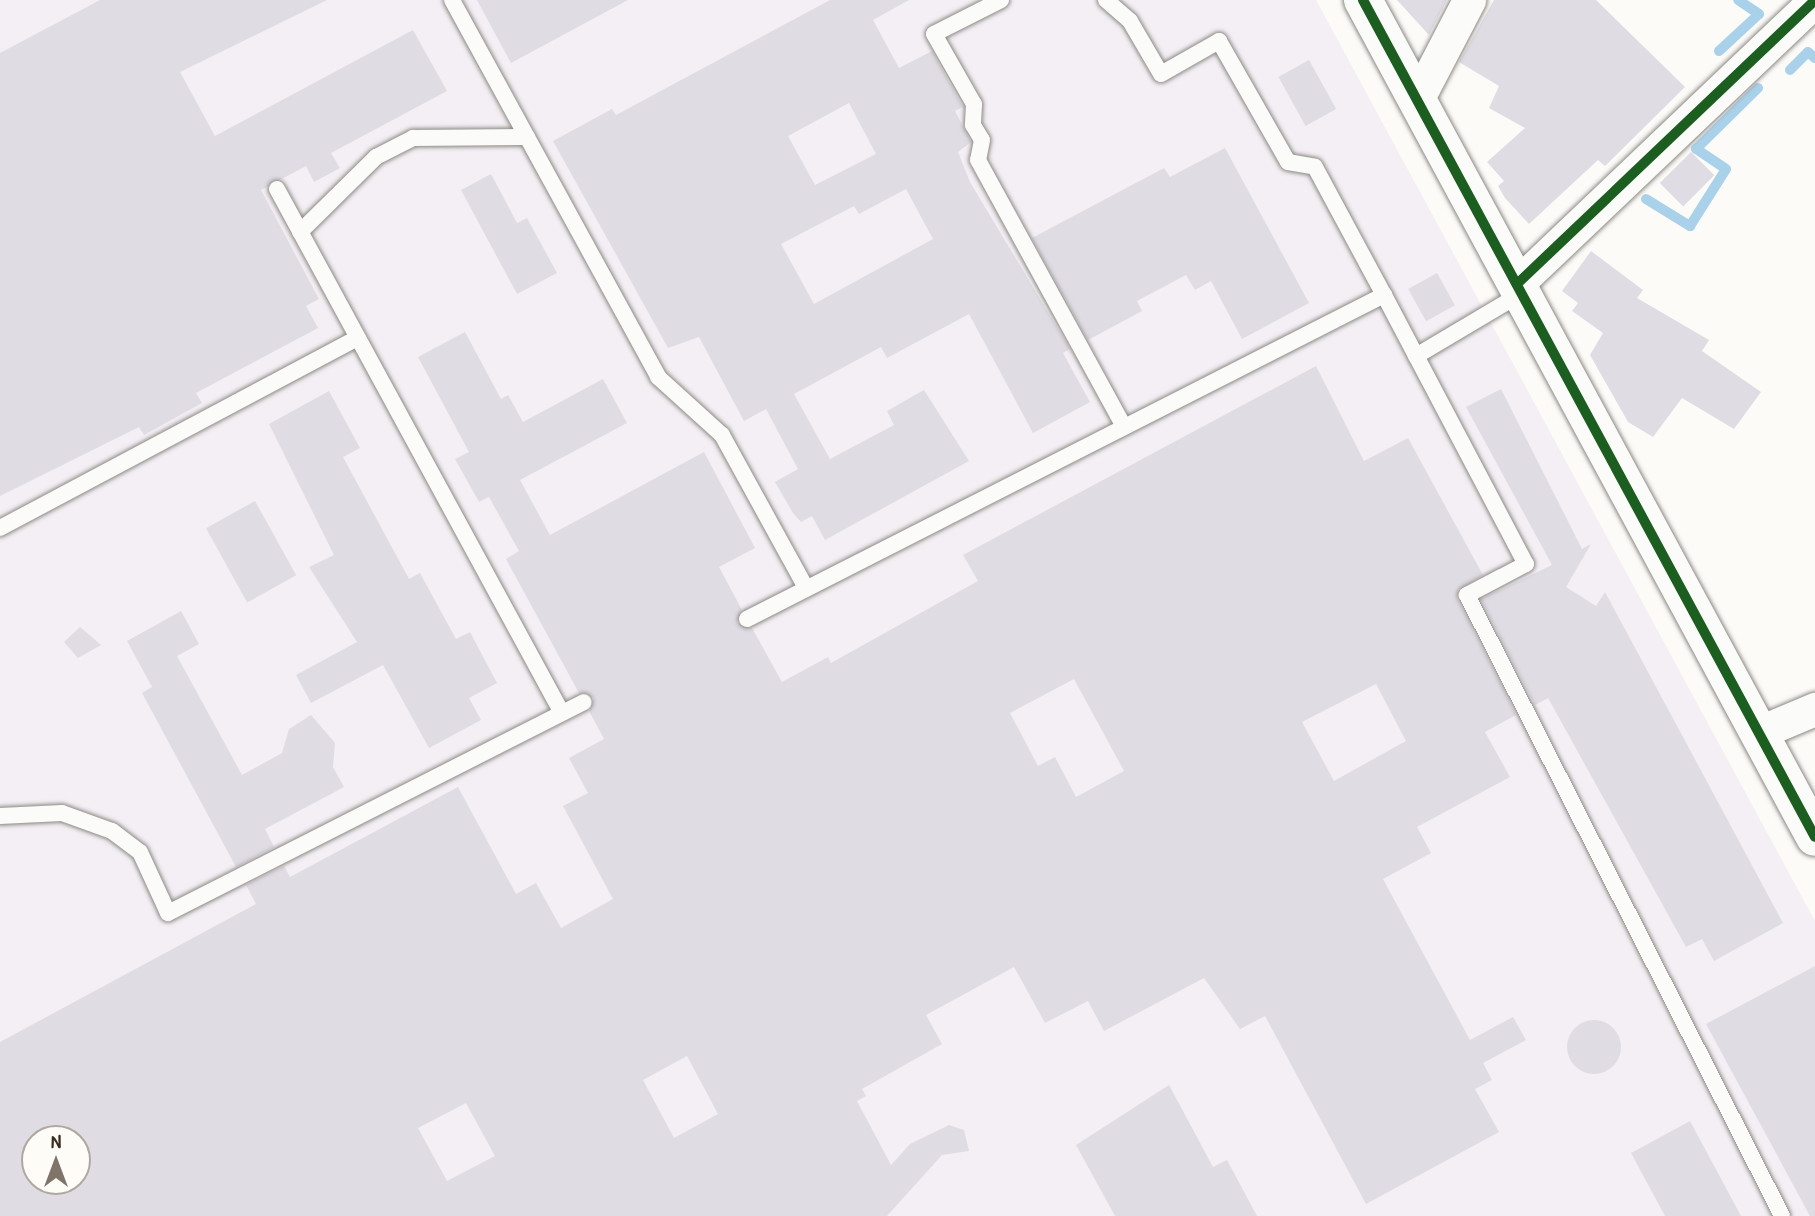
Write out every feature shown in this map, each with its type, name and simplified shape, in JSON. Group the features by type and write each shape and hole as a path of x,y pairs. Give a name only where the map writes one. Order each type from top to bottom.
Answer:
{"street":[{"path":"1363,0 1815,837"},
{"path":"1417,100 1469,0"},
{"path":"1519,289 1815,0"},
{"path":"1760,732 1815,709"}],"lane":[{"path":"452,0 659,377 722,435 806,588"},
{"path":"1001,0 934,34 974,104 973,125 982,140 978,160 1124,427"},
{"path":"1106,0 1130,21 1161,74 1219,41 1288,162 1315,167 1526,564 1467,595 1782,1216"},
{"path":"300,232 376,157 413,138 527,137"},
{"path":"277,189 562,713"},
{"path":"1416,356 1519,289"},
{"path":"747,618 1384,295"},
{"path":"0,528 358,338"},
{"path":"0,816 62,813 112,831 140,852 168,913 584,702"}],"shaded area":[{"path":"0,0 1316,0 1815,921 1815,1216 0,1216"}],"building":[{"path":"100,0 327,0 180,72 215,136 413,30 447,91 331,153 340,168 314,182 306,166 261,190 319,299 306,306 318,328 196,393 202,403 144,435 139,427 0,496 0,53"},
{"path":"477,0 628,0 511,63"},
{"path":"830,0 909,0 873,20 899,68 932,51 963,107 955,111 971,142 958,152 970,182 1070,349 1063,353 1090,402 1033,433 969,314 887,358 881,347 794,394 830,459 894,425 887,411 924,390 969,461 825,540 812,516 801,522 793,513 775,482 798,469 766,409 744,421 699,337 668,348 553,141 612,109 616,115","holes":["849,103 876,154 815,185 788,136","906,189 933,239 814,304 781,244 854,206 859,214"]},
{"path":"1397,0 1447,0 1429,35"},
{"path":"1494,0 1596,0 1685,87 1605,166 1598,160 1529,224 1505,198 1498,186 1504,181 1487,162 1525,128 1489,108 1499,86 1459,62"},
{"path":"1309,60 1336,109 1306,126 1278,77"},
{"path":"1225,148 1309,303 1242,339 1211,281 1195,290 1186,275 1137,301 1142,311 1088,340 1032,238 1164,168 1170,177"},
{"path":"1691,152 1714,175 1683,206 1660,183"},
{"path":"491,174 517,223 527,218 557,273 517,294 461,190"},
{"path":"1591,251 1643,290 1637,298 1709,340 1702,351 1761,392 1734,429 1682,398 1653,437 1628,422 1590,355 1603,333 1572,311 1578,303 1562,291"},
{"path":"1437,273 1455,305 1426,321 1408,289"},
{"path":"465,332 501,399 508,395 523,422 603,379 627,423 520,480 550,535 704,452 755,548 719,567 742,610 737,623 752,628 782,682 828,657 831,663 978,581 963,555 1316,366 1364,461 1408,438 1483,575 1459,589 1457,599 1516,715 1485,732 1510,777 1417,827 1431,853 1383,879 1470,1040 1513,1017 1526,1040 1483,1063 1492,1080 1475,1089 1499,1132 1366,1204 1265,1016 1240,1029 1204,978 1104,1031 1088,1001 1045,1023 1014,967 926,1015 942,1044 862,1089 866,1096 857,1101 891,1165 910,1144 949,1125 964,1130 969,1151 942,1155 887,1216 0,1216 0,1042 256,904 246,885 284,866 290,877 458,787 516,894 536,883 561,928 613,899 563,806 588,793 569,758 604,739 589,711 594,698 579,693 506,559 519,551 489,497 479,502 455,459 469,452 418,357","holes":["1074,679 1124,771 1076,797 1055,757 1038,766 1010,713","1376,684 1406,741 1334,781 1302,722","687,1056 718,1114 674,1138 643,1080","466,1103 495,1156 447,1181 418,1128"]},
{"path":"1501,389 1582,549 1591,544 1566,587 1596,606 1605,592 1783,923 1714,961 1702,939 1686,947 1548,698 1535,705 1481,599 1552,565 1466,407"},
{"path":"329,391 360,448 343,457 409,579 420,573 456,639 470,632 497,683 469,698 481,720 429,748 383,665 311,703 296,675 357,642 309,567 334,555 269,424"},
{"path":"255,501 296,575 247,602 206,528"},
{"path":"181,611 199,644 177,656 242,775 282,753 289,729 311,715 335,743 333,767 344,787 265,829 274,847 236,867 142,693 152,687 127,641"},
{"path":"80,627 101,645 78,658 64,642"},
{"path":"1815,966 1815,1216 1810,1216 1706,1024"},
{"path":"1594,1020 1613,1028 1621,1047 1613,1066 1594,1074 1575,1066 1567,1047 1575,1028"},
{"path":"1169,1085 1213,1167 1227,1160 1257,1216 1115,1216 1076,1145"},
{"path":"1690,1121 1741,1216 1665,1216 1631,1153"}],"waterway":[{"path":"1719,51 1759,14 1738,0"},
{"path":"1790,70 1808,52 1815,58"},
{"path":"1646,199 1690,226 1726,169 1696,149 1758,88"}],"cycle path":[{"path":"1363,0 1815,837"},
{"path":"1517,284 1815,0"}]}
